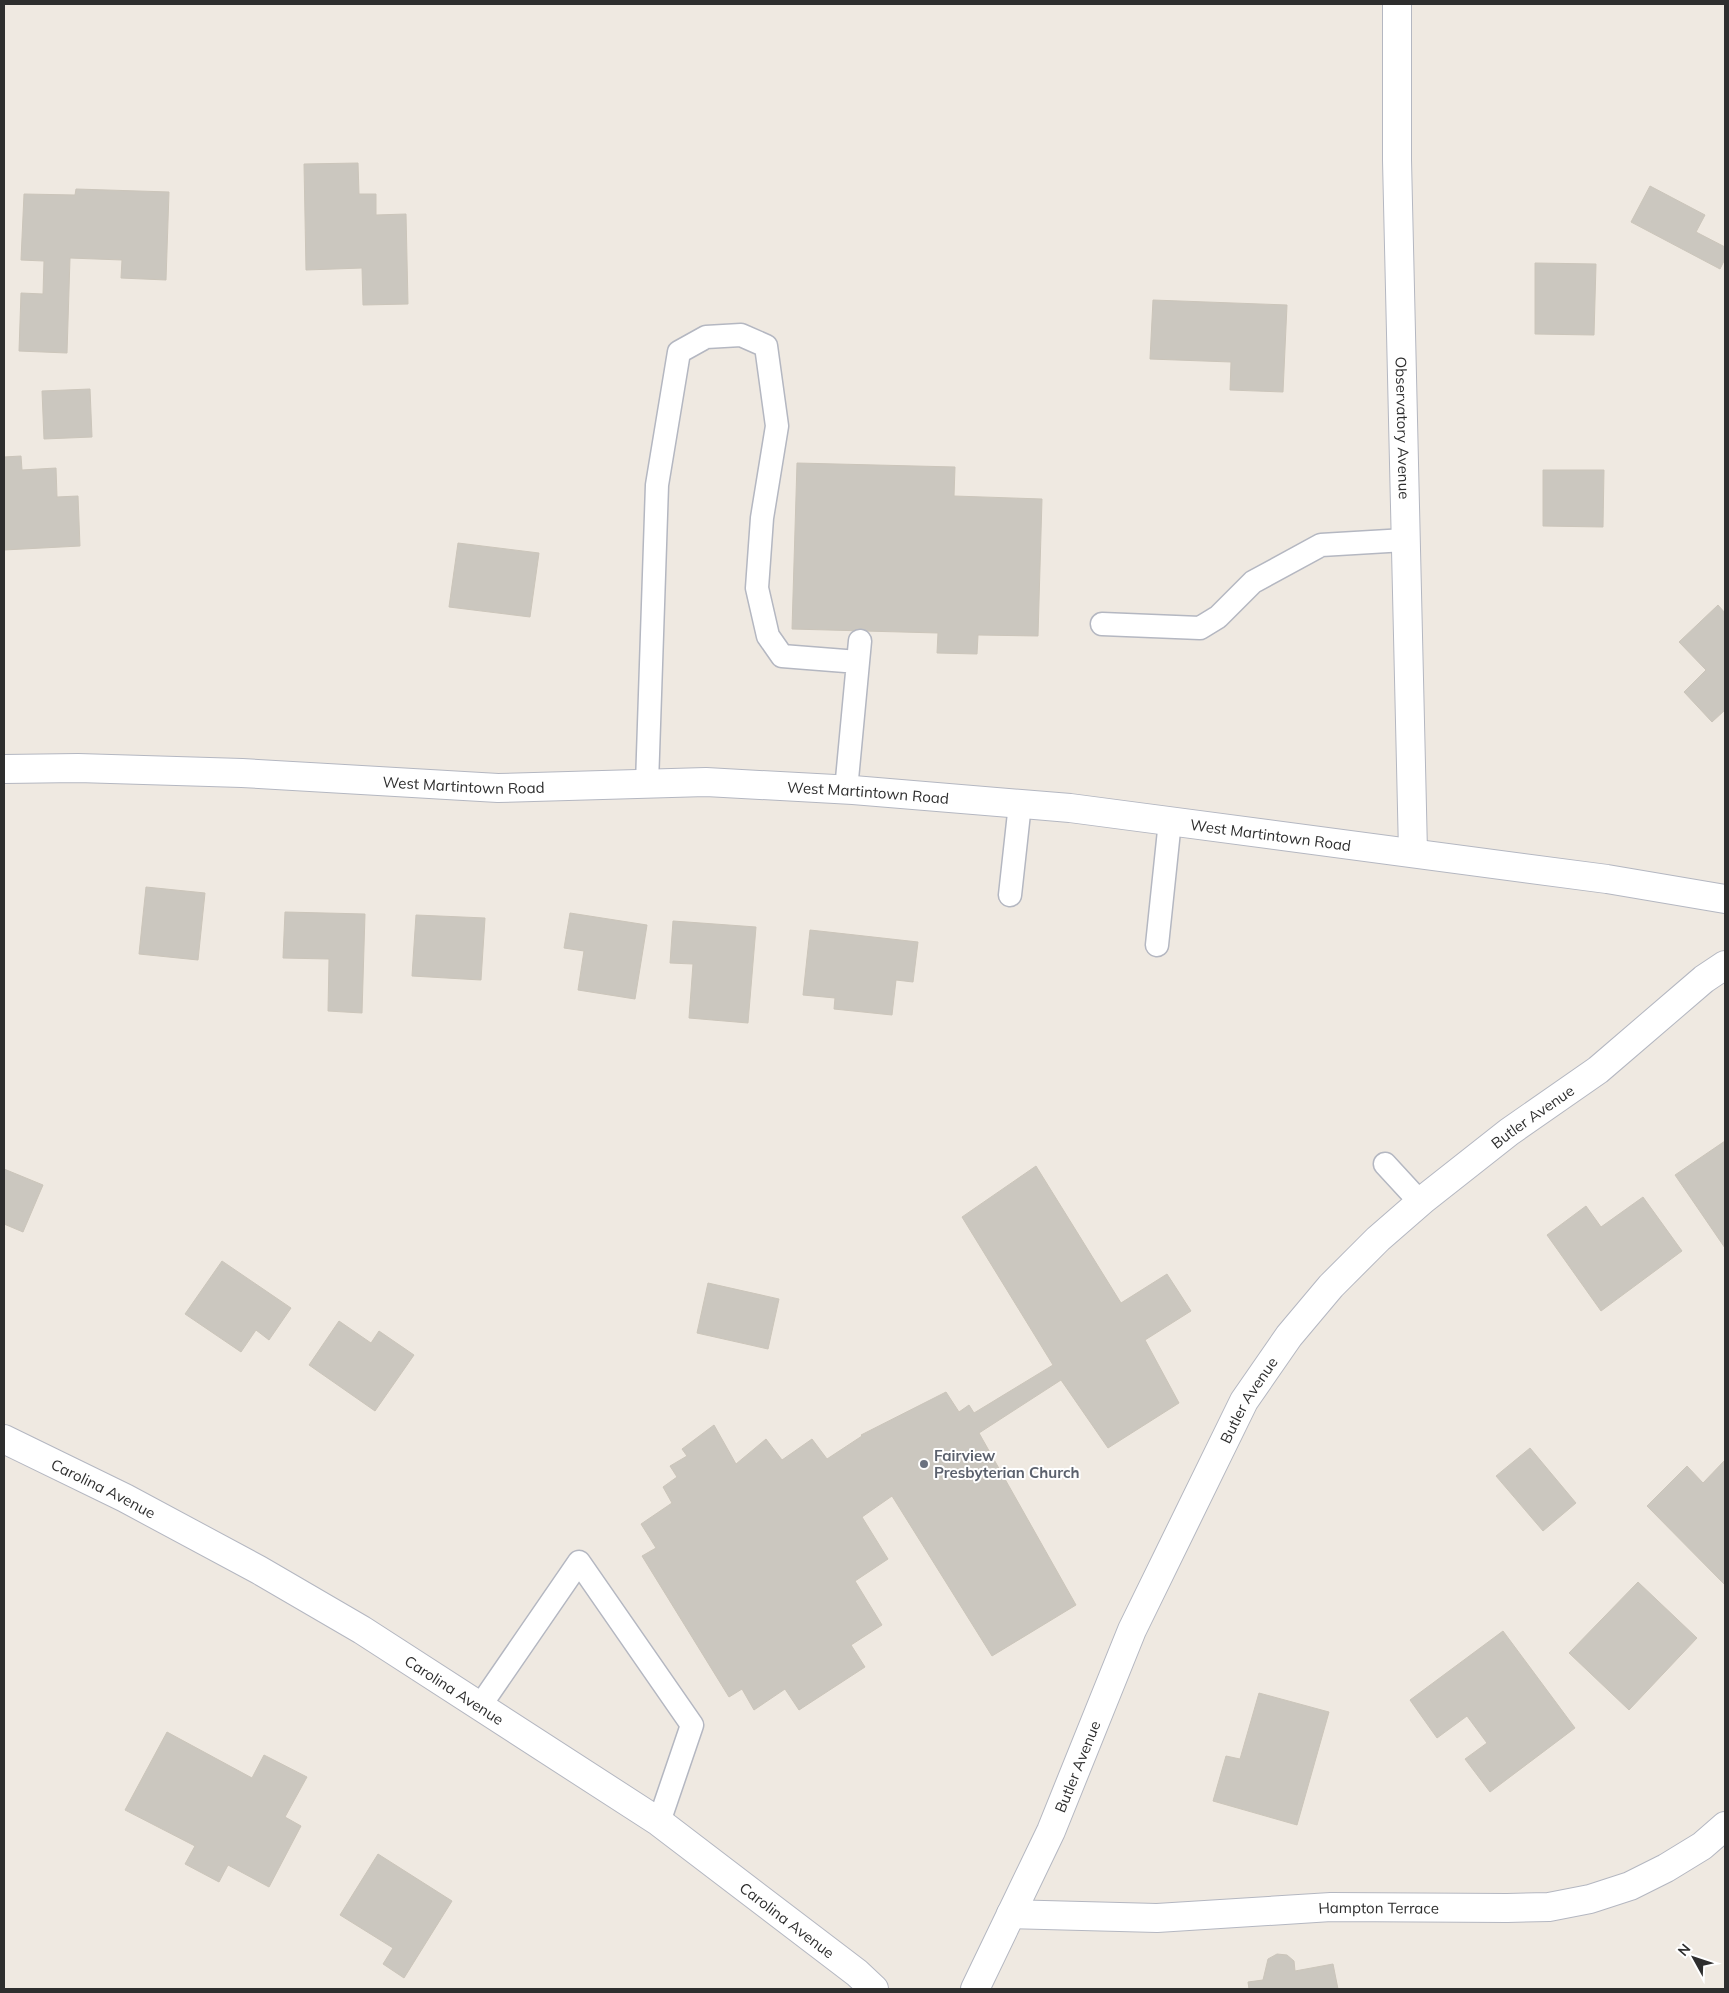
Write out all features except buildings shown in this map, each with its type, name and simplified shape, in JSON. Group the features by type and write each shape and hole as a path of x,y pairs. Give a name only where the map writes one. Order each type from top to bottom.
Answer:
{"street":[{"name":"Observatory Avenue","path":"1397,4 1397,160 1412,852"},
{"name":"West Martintown Road","path":"4,769 78,768 233,773 498,788 706,782 846,790 1070,808 1607,879 1725,899"},
{"name":"Butler Avenue","path":"975,1989 1052,1831 1132,1630 1244,1401 1289,1336 1331,1286 1378,1239 1420,1202 1509,1132 1598,1070 1704,980 1725,965"},
{"name":"Carolina Avenue","path":"4,1439 125,1498 259,1570 362,1630 659,1822 857,1973 874,1989"},
{"name":"Hampton Terrace","path":"1012,1914 1157,1918 1331,1907 1550,1907 1590,1899 1630,1886 1666,1868 1702,1846 1725,1826"}],"lane":[{"path":"647,784 657,484 679,352 706,337 741,335 766,346 777,426 762,518 757,588 768,636 782,656 859,652 846,790"},
{"path":"1102,624 1200,628 1218,618 1253,582 1321,545 1405,540"},
{"path":"1010,895 1020,804"},
{"path":"1157,945 1170,821"},
{"path":"1385,1164 1420,1202"},
{"path":"480,1706 579,1562 692,1725 659,1822"}],"place":[{"name":"Fairview Presbyterian Church","path":"924,1464"}]}
